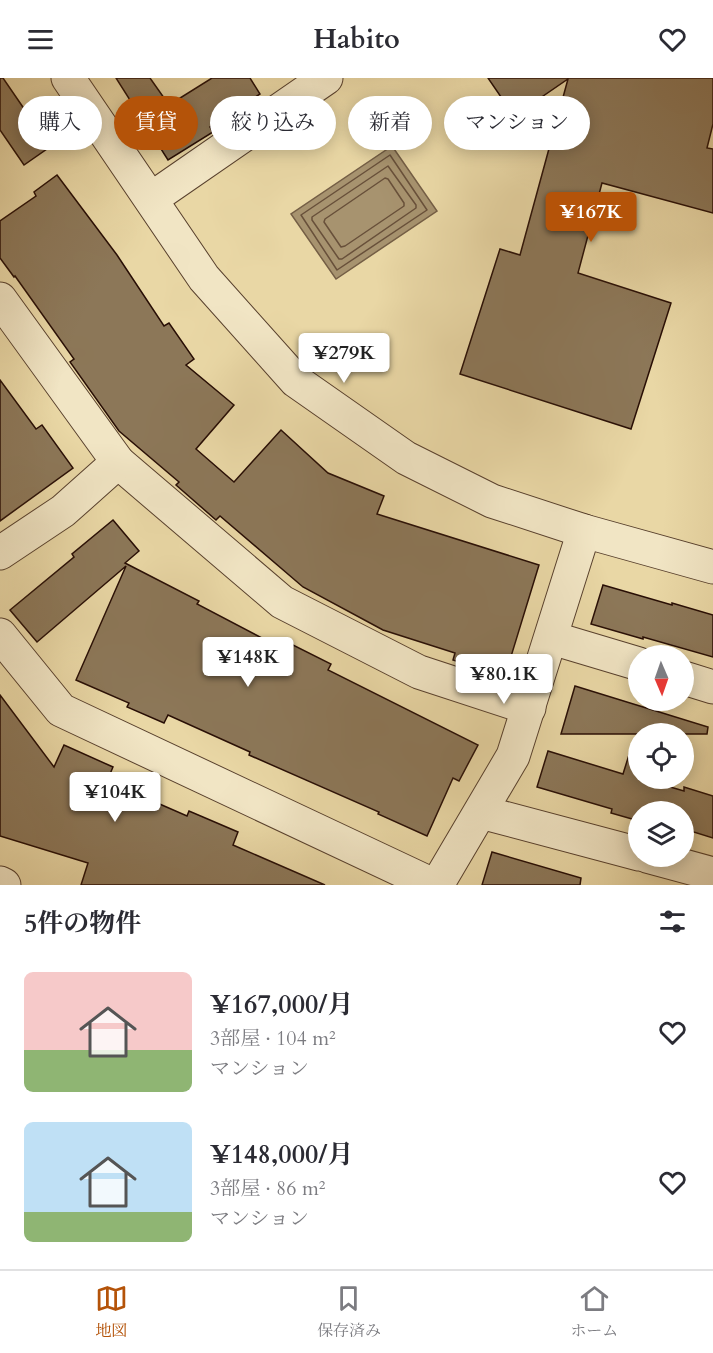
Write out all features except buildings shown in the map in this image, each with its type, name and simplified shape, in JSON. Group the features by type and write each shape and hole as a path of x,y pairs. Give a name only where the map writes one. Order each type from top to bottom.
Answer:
{"street":[{"path":"68,78 204,278 296,381 406,458 492,501 584,531 713,567"},
{"path":"151,199 289,88 326,78"},
{"path":"0,299 118,462 282,602 419,672 529,708"},
{"path":"0,553 63,511 118,462"},
{"path":"0,635 62,710 435,885 513,756 584,531"},
{"path":"552,638 628,661"},
{"path":"694,681 713,687"},
{"path":"481,812 628,851"},
{"path":"687,867 713,874"},
{"path":"0,883 4,885"}],"water":[{"path":"386,150 395,150 437,211 336,279 291,214"}]}
